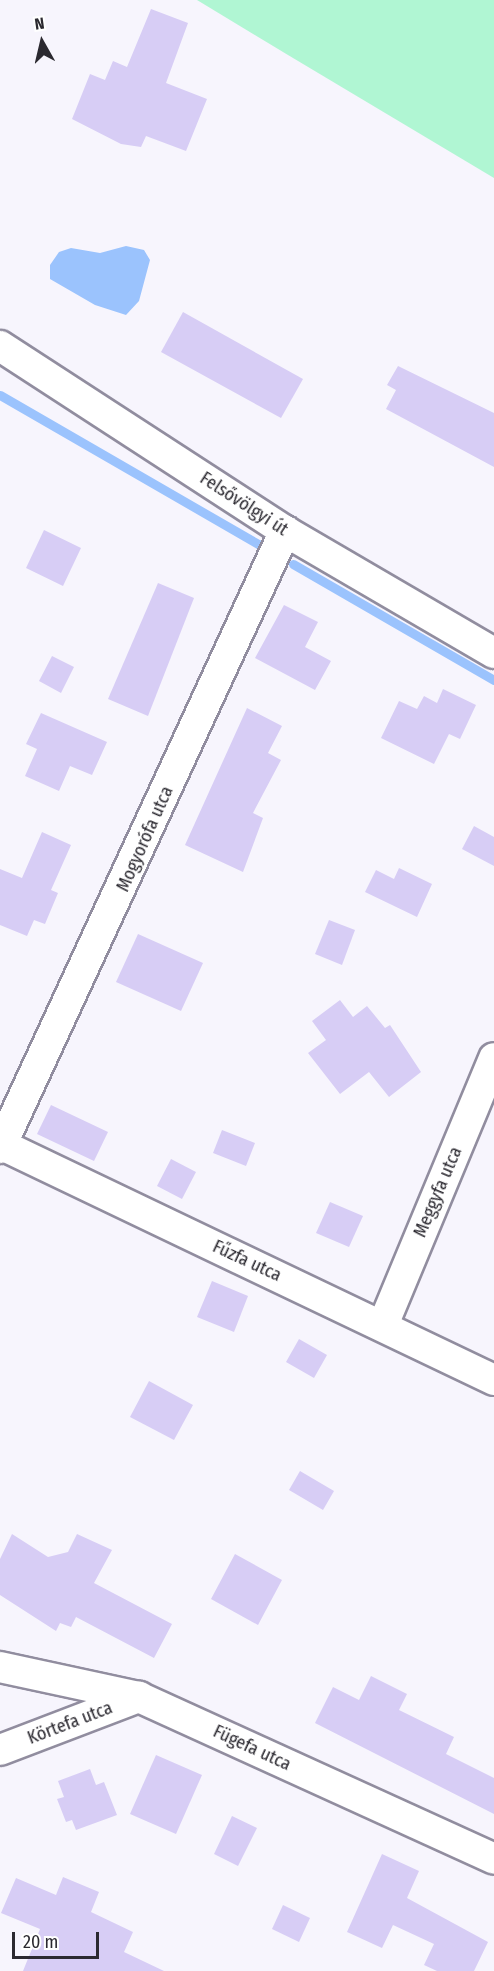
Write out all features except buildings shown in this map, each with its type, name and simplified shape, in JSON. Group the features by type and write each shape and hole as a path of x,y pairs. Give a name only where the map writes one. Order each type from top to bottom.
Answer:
{"street":[{"name":"Felsővölgyi út","path":"0,346 285,531 494,653"},
{"name":"Mogyorófa utca","path":"2,1146 285,531"},
{"name":"Meggyfa utca","path":"383,1325 494,1058"},
{"name":"Fűzfa utca","path":"2,1146 383,1325 494,1380"},
{"name":"Fügefa utca","path":"0,1667 139,1696 494,1859"},
{"name":"Körtefa utca","path":"0,1749 139,1696"}],"green space":[{"path":"197,0 494,0 494,178 288,55"}],"water":[{"path":"126,246 144,250 150,260 139,301 126,315 95,305 50,279 50,265 59,252 71,248 100,253"}],"waterway":[{"path":"0,395 258,544"},
{"path":"293,564 494,680"}]}
